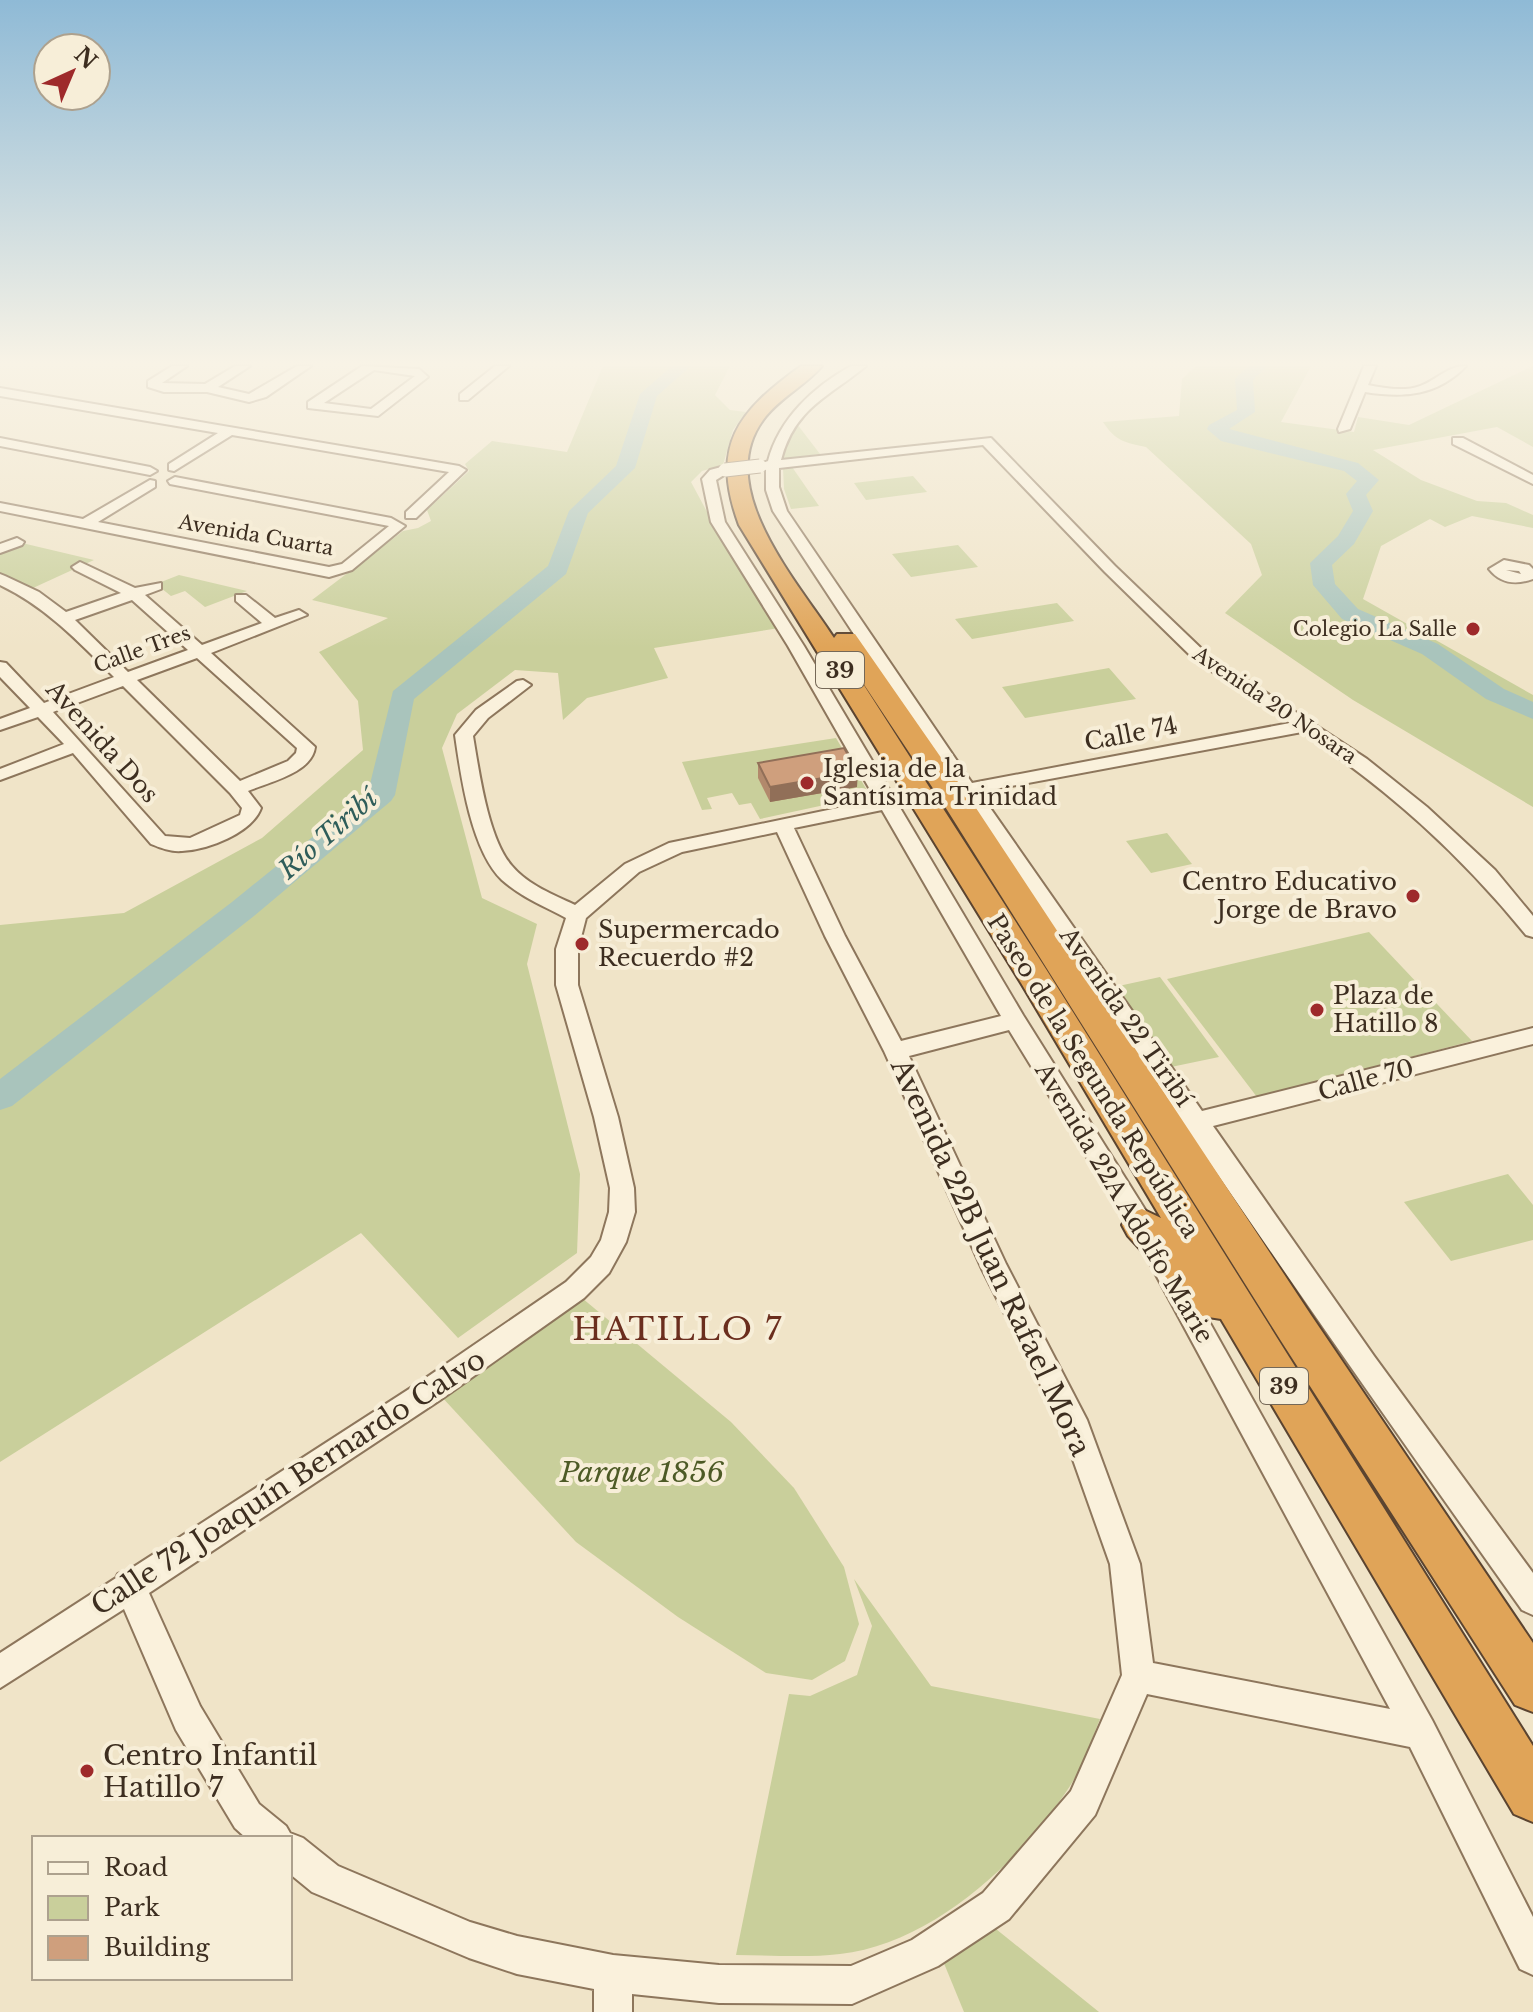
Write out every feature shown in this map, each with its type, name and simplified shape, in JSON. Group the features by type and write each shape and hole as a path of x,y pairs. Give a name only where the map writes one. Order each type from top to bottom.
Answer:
{"highway":[{"name":"Paseo de la Segunda República","path":"737,460 734,472 743,510 1265,1354 1533,1795"},
{"name":"Paseo de la Segunda República","path":"753,460 758,497 772,529 963,797 1279,1301 1533,1687"},
{"path":"1142,1225 1265,1354"}],"street":[{"path":"60,460 147,477 177,475 399,520"},
{"path":"75,460 147,477"},
{"path":"177,475 195,460"},
{"name":"Avenida Cuarta","path":"0,507 329,572 347,567 459,470 400,460"},
{"name":"Avenida 22 Tiribí","path":"771,460 768,465 780,511 963,797 1198,1121 1364,1365 1533,1599"},
{"name":"Avenida 20 Nosara","path":"768,465 814,460"},
{"name":"Avenida 20 Nosara","path":"1004,460 1201,657 1361,763 1420,811 1488,875 1533,930"},
{"path":"1494,460 1533,480"},
{"name":"Avenida 22A Adolfo Marie","path":"768,465 725,470 709,479 718,522 796,646 1015,1021 1142,1225 1420,1732 1533,1956"},
{"path":"85,524 147,477"},
{"path":"0,549 17,542"},
{"path":"5,587 34,595 64,618 237,789 294,765 305,755 306,747 135,594 80,567"},
{"path":"64,618 156,586"},
{"path":"241,598 272,624"},
{"name":"Calle Tres","path":"0,725 299,615"},
{"path":"1201,657 1277,731"},
{"name":"Avenida Dos","path":"0,667 76,746 158,840 170,847 185,847 248,818 252,808 237,789"},
{"path":"523,685 482,714 464,735 468,761 493,851 502,869 577,915 632,868 676,847 887,803"},
{"name":"Calle 74","path":"963,797 1304,726"},
{"path":"0,775 76,746"},
{"name":"Avenida 22B Juan Rafael Mora","path":"782,823 835,936 895,1051 995,1269 1073,1420 1125,1564 1138,1676"},
{"name":"Calle 72 Joaquín Bernardo Calvo","path":"0,1672 430,1391 575,1290 600,1265 613,1242 622,1212 622,1188 606,1117 567,985 567,949 577,915"},
{"path":"895,1051 1015,1021"},
{"name":"Calle 70","path":"1198,1121 1533,1036"},
{"path":"129,1585 188,1718 247,1816 272,1836"},
{"path":"292,1853 325,1879 469,1940 517,1955 613,1974 775,1986 852,1985 925,1953 996,1906 1083,1803 1138,1676 1420,1732"},
{"path":"613,1974 613,2012"}],"green space":[{"path":"470,460 724,460 723,465 702,471 691,482 720,536 779,628 654,648 668,678 587,698 563,720 558,673 515,670 457,714 442,748 482,898 537,924 527,964 580,1174 577,1253 458,1338 361,1233 0,1462 0,925 124,913 262,838 363,750 358,701 319,652 388,618 312,600 403,531 431,521 427,510 469,471 465,464"},
{"path":"1160,460 1389,460 1421,480 1477,501 1506,503 1533,515 1533,528 1472,516 1445,527 1430,519 1381,546 1363,599 1533,695 1533,807 1353,700 1225,613 1262,575 1251,544"},
{"path":"790,464 819,506 791,509 784,489 783,468"},
{"path":"913,476 927,492 866,500 854,483"},
{"path":"22,543 94,560 33,588 0,574 0,552"},
{"path":"958,545 978,567 911,577 892,554"},
{"path":"179,575 247,591 205,607 185,591 171,596 156,584"},
{"path":"1057,603 1074,621 972,639 955,619"},
{"path":"1109,668 1136,699 1025,718 1002,687"},
{"path":"836,738 868,792 866,796 760,819 751,803 739,805 732,793 707,798 712,809 702,810 682,762"},
{"path":"1167,833 1192,864 1151,873 1126,841"},
{"name":"Plaza de Hatillo 8","path":"1369,932 1472,1041 1257,1097 1167,979"},
{"path":"1160,977 1219,1057 1171,1067 1114,987"},
{"path":"1508,1174 1533,1205 1533,1240 1451,1261 1404,1202"},
{"name":"Parque 1856","path":"582,1298 731,1422 794,1488 844,1567 859,1624 845,1661 812,1680 766,1673 678,1617 576,1542 440,1395"},
{"path":"854,1579 931,1686 1100,1719 1075,1778 1050,1814 1000,1869 940,1916 908,1934 874,1947 840,1954 736,1955 789,1694 810,1696 857,1675 872,1626"},
{"path":"996,1929 1099,2012 964,2012 943,1961"}],"building":[{"path":"844,748 858,772 770,787 758,763"}],"waterway":[{"name":"Río Tiribí","path":"0,1097 243,909 381,795 402,696 558,569 579,511 625,468 628,460"},
{"path":"1322,460 1351,467 1369,480 1356,494 1363,511 1347,540 1321,563 1324,585 1350,614 1430,649 1495,694 1533,711"}],"place":[{"name":"Colegio La Salle","path":"1473,629"},
{"name":"Iglesia de la Santísima Trinidad","path":"807,783"},
{"name":"Centro Educativo Jorge de Bravo","path":"1413,896"},
{"name":"Supermercado Recuerdo #2","path":"582,944"},
{"name":"Plaza de Hatillo 8","path":"1317,1010"},
{"name":"Centro Infantil Hatillo 7","path":"87,1771"}],"district":[{"name":"HATILLO 7","path":"678,1329"}]}
